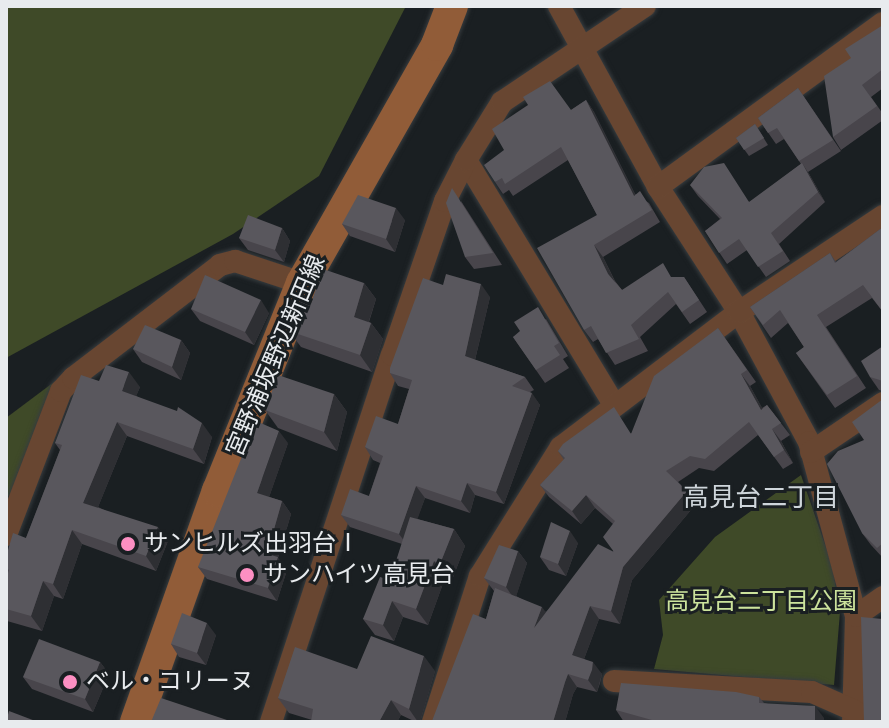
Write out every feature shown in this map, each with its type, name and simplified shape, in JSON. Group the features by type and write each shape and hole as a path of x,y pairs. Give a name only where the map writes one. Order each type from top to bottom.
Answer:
{"main road":[{"name":"宮野浦坂野辺新田線","path":"136,722 218,491 302,283 437,45 452,6"}],"street":[{"path":"559,6 585,47 658,187 739,312 811,452 856,616 854,717 812,692 614,681"},
{"path":"271,722 401,327 445,201 466,160 502,102 645,6"},
{"path":"658,187 883,23"},
{"path":"466,160 614,404"},
{"path":"433,722 480,576 561,447 739,312 883,216"},
{"path":"8,527 61,391 73,378 220,265 235,261 302,283"},
{"path":"811,452 883,403"},
{"path":"856,616 883,597"}],"green space":[{"path":"6,6 406,6 319,176 233,234 6,358"},
{"path":"54,382 13,492 6,498 6,418"},
{"name":"高見台二丁目公園","path":"801,475 832,565 840,612 834,685 654,669 663,635 659,600 715,537"}],"building":[{"path":"883,25 883,69 862,85 877,106 833,137 824,76 851,58 845,49"},
{"path":"550,81 571,110 586,100 634,196 640,191 652,210 594,245 608,274 622,290 663,263 671,277 684,277 699,300 682,312 668,292 631,325 639,339 606,353 591,326 584,330 537,248 597,215 561,147 505,184 502,178 495,182 484,165 504,150 492,129 528,105 523,97"},
{"path":"798,88 833,140 799,161 777,128 768,133 758,118"},
{"path":"755,124 764,138 744,150 736,138"},
{"path":"724,163 749,202 802,163 818,192 771,233 783,251 758,267 739,239 719,253 705,231 722,218 690,185 704,167"},
{"path":"452,188 493,253 465,257 446,203"},
{"path":"358,195 396,208 386,239 342,224"},
{"path":"248,215 282,228 275,250 239,238"},
{"path":"883,227 883,312 863,285 817,315 857,376 827,395 796,353 804,347 780,310 763,325 750,307 830,253 835,263"},
{"path":"323,269 364,283 354,317 371,323 360,355 289,331 301,299 311,303"},
{"path":"446,274 481,284 465,356 525,377 512,386 532,393 496,492 467,483 461,501 416,486 399,534 341,515 350,489 369,496 383,456 365,447 376,416 398,424 412,380 390,373 390,368 423,278 443,285"},
{"path":"205,275 261,300 245,332 191,309"},
{"path":"538,307 559,343 554,346 560,355 536,370 513,337 520,331 514,322"},
{"path":"145,325 181,340 172,367 133,349"},
{"path":"718,328 747,370 741,374 761,410 767,405 781,423 772,429 784,450 774,457 749,422 705,459 690,456 666,471 687,491 623,567 611,611 590,606 572,655 593,662 592,670 588,680 568,674 553,722 432,721 473,614 486,619 495,588 542,607 534,628 598,544 614,552 603,537 615,521 586,495 572,511 540,485 565,458 558,451 563,444 614,407 631,434 654,376"},
{"path":"883,346 883,381 870,377 861,361"},
{"path":"106,365 129,372 122,391 177,411 178,407 202,423 193,449 117,422 83,503 158,527 146,556 72,530 53,584 43,581 31,616 6,609 9,570 6,568 6,557 13,533 26,538 62,445 55,443 81,375 99,381"},
{"path":"278,375 334,394 324,432 265,410"},
{"path":"883,399 883,543 877,548 862,533 827,464 838,451 864,440 852,422"},
{"path":"256,421 279,431 257,493 282,501 267,554 278,557 268,588 198,567"},
{"path":"410,517 454,529 440,564 434,561 416,609 392,601 383,625 363,619 380,577 390,580"},
{"path":"551,522 570,531 558,564 540,557"},
{"path":"499,545 518,551 506,587 484,578"},
{"path":"182,613 207,623 197,653 171,644"},
{"path":"861,617 883,619 883,722 864,722"},
{"path":"371,636 424,656 409,709 391,700 379,722 311,722 313,709 278,698 295,647 357,669"},
{"name":"ベル・コリーヌ","path":"39,639 100,662 85,699 23,677"},
{"path":"621,683 736,692 759,697 759,703 815,706 815,722 659,722 616,710"},
{"path":"161,698 227,720 151,722"},
{"path":"9,711 38,722 6,722"}],"place":[{"name":"サンヒルズ出羽台Ⅰ","path":"128,544"},
{"name":"サンハイツ高見台","path":"247,575"},
{"name":"ベル・コリーヌ","path":"70,682"}],"district":[{"name":"高見台二丁目","path":"761,498"}]}
